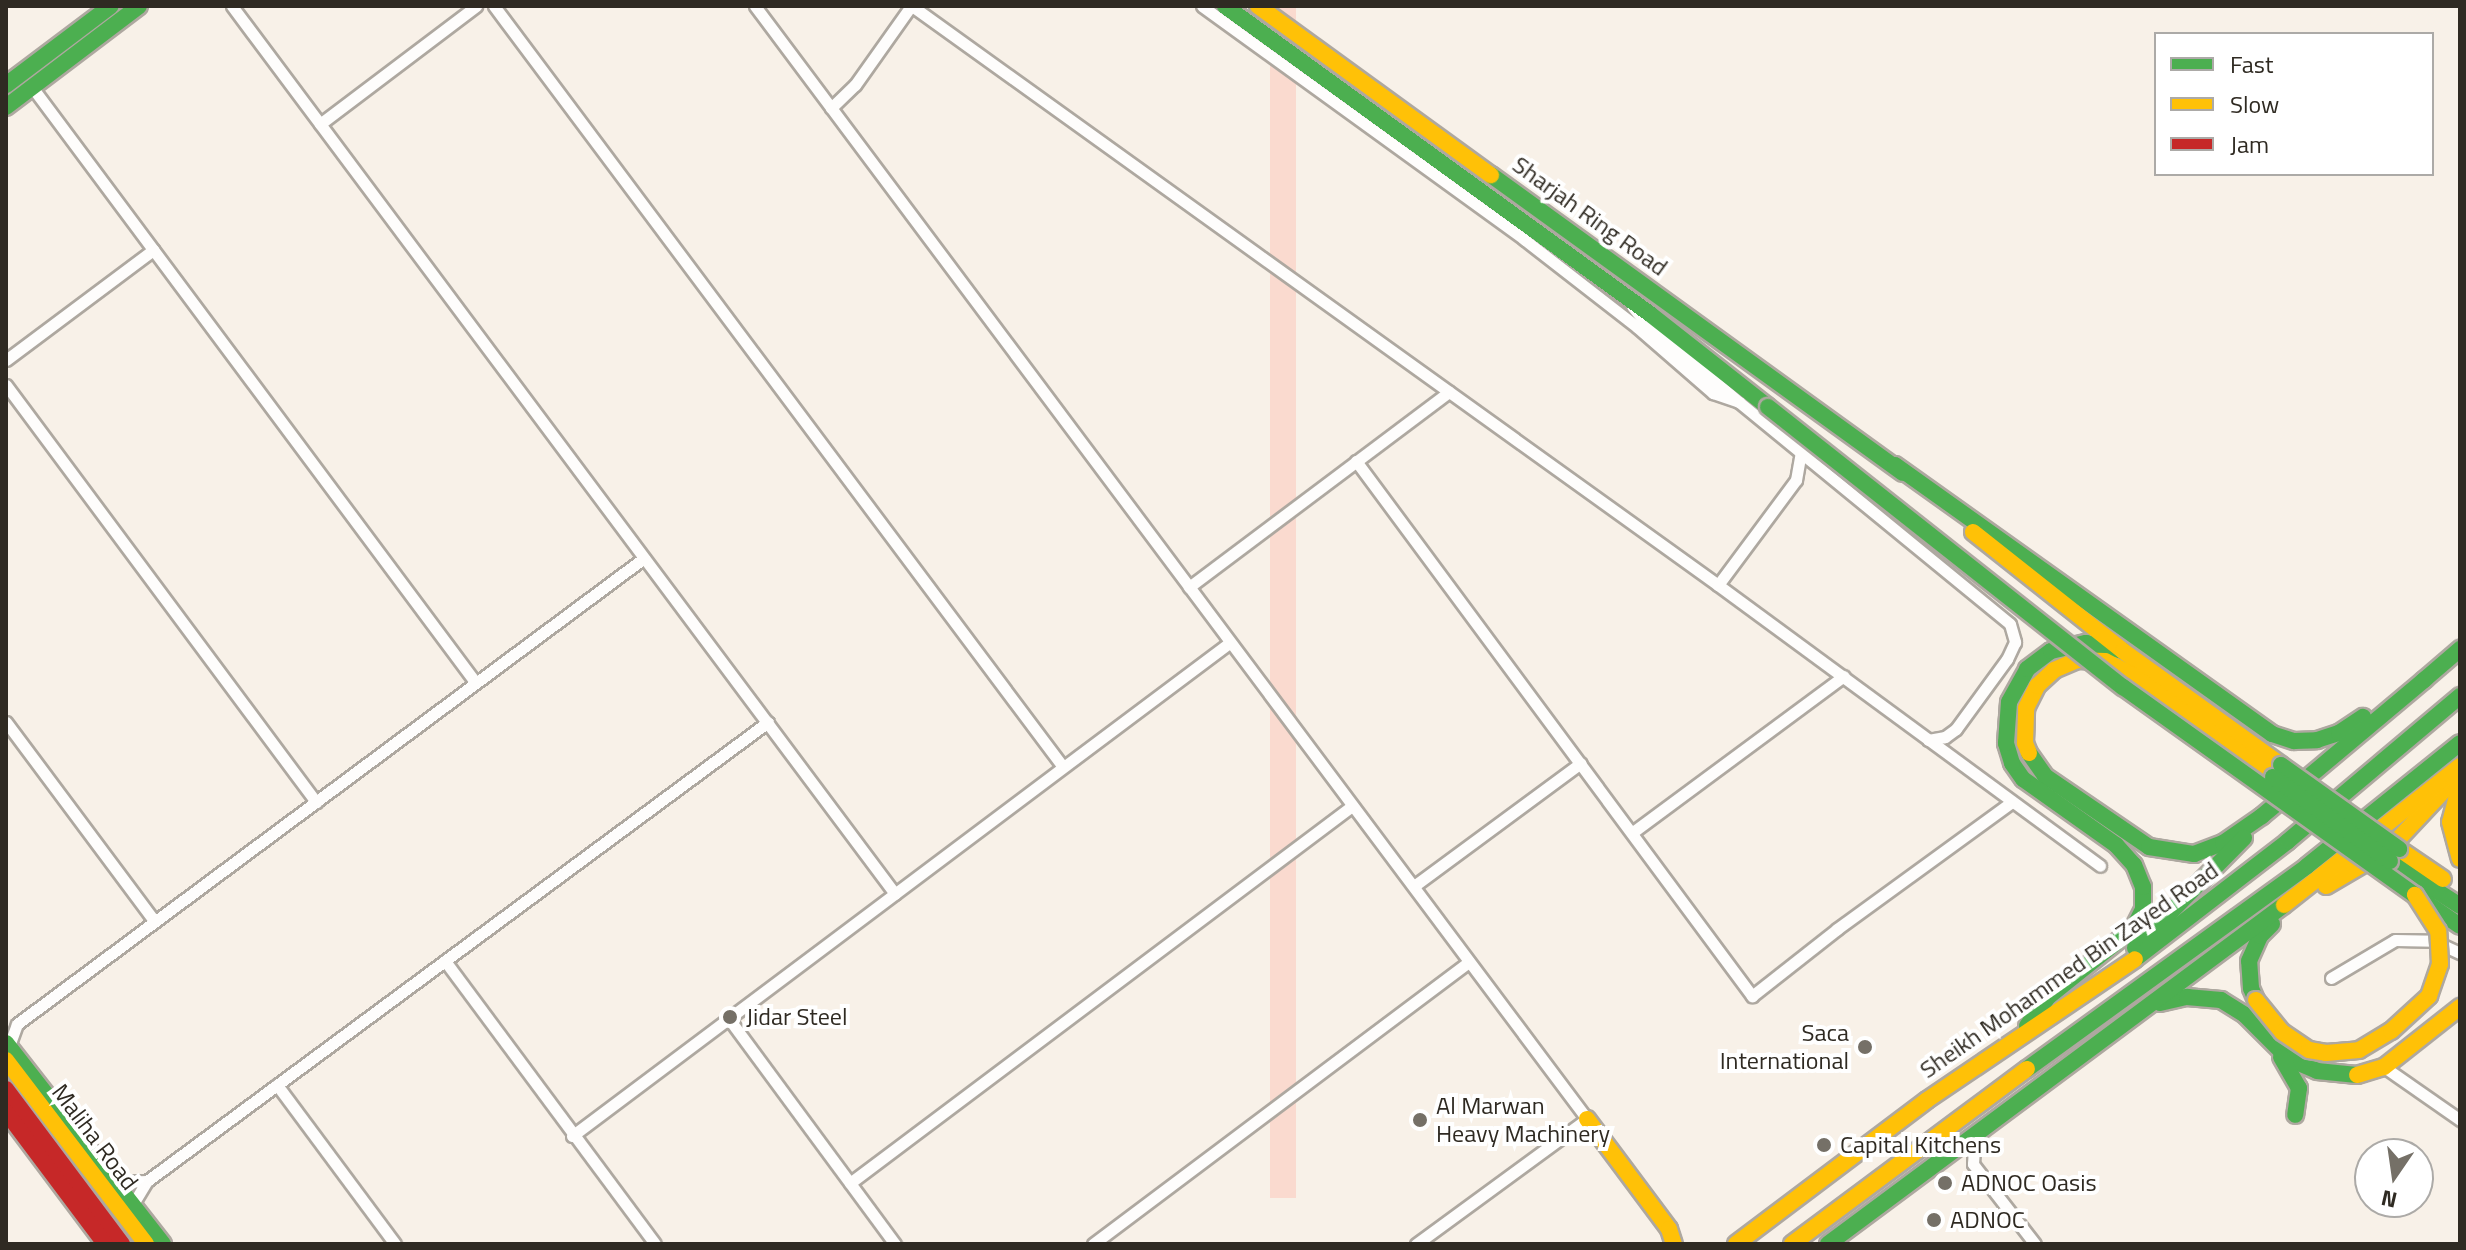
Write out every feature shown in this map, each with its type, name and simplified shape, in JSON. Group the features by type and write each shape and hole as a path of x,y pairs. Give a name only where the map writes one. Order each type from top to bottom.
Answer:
{"main road":[{"path":"6,85 111,6"},
{"path":"6,107 139,6"},
{"path":"1225,6 1630,302 1768,407 2101,671 2460,926"},
{"name":"Sharjah Ring Road","path":"1258,6 1895,465"},
{"path":"1895,465 2123,651 2277,771"},
{"path":"1895,465 2272,734 2306,741 2328,737 2356,722 2396,691 2424,680"},
{"path":"2020,1036 2048,997 2133,929 2143,909 2143,887 2134,865 2116,845 2023,779 2012,763 2006,743 2009,702 2027,669 2051,651 2086,643 2123,651"},
{"path":"2460,649 2424,680 2262,816 2223,843 2194,854 2179,855 2149,847 2068,794 2035,766 2023,732 2026,708 2037,686 2054,670 2077,660 2105,661 2131,674 2277,771 2395,855 2460,906"},
{"name":"Sheikh Mohammed Bin Zayed Road","path":"1736,1244 1927,1100 2126,966 2299,832 2460,696"},
{"path":"1792,1244 2307,866 2460,743"},
{"path":"1828,1244 2150,1007 2339,864 2460,766"},
{"path":"2415,895 2438,931 2440,964 2429,996 2391,1031 2359,1050 2343,1053 2309,1050 2282,1032 2256,1000 2248,974 2253,948 2260,936 2297,904 2389,849 2411,829 2460,773"},
{"path":"2460,785 2450,822 2460,859"},
{"path":"2126,966 2141,938 2220,863 2262,816"},
{"path":"2395,855 2460,890"},
{"path":"2150,1007 2187,997 2221,1000 2245,1015 2274,1048 2299,1088 2295,1115"},
{"path":"2274,1048 2302,1066 2357,1075 2384,1067 2460,1007"},
{"path":"7,1050 117,1182 163,1244"},
{"name":"Maliha Road","path":"7,1050 146,1244"},
{"name":"Maliha Road","path":"6,1089 122,1244"},
{"path":"6,1112 98,1241"},
{"path":"1587,1119 1669,1229 1674,1244"}],"street":[{"path":"232,6 895,894"},
{"path":"320,124 476,6"},
{"path":"494,6 1063,767"},
{"path":"755,6 1587,1119 1416,1244"},
{"path":"831,108 855,85 912,6 1844,676 2100,866"},
{"path":"1202,6 1525,240 1630,322 1713,393 1739,402"},
{"path":"32,87 476,683"},
{"path":"6,360 153,250"},
{"path":"1630,302 1641,319 1739,402 2005,618 2014,632 2012,651 1956,729 1945,737 1928,740"},
{"path":"6,385 316,802"},
{"path":"1189,587 1449,392"},
{"path":"1718,585 1796,480 1801,453"},
{"path":"1356,461 1752,996 1837,929 2012,802"},
{"path":"1796,480 1823,471"},
{"path":"7,1050 12,1024 155,922 644,558"},
{"path":"572,1136 1229,643"},
{"path":"1633,832 1844,676"},
{"path":"6,722 155,922"},
{"path":"133,1204 147,1181 768,722"},
{"path":"1414,886 1581,763"},
{"path":"850,1183 1352,806"},
{"path":"2331,978 2395,940 2434,941 2460,953"},
{"path":"445,961 655,1244"},
{"path":"1093,1244 1469,962"},
{"path":"729,1019 895,1244"},
{"path":"2384,1067 2460,1120"},
{"path":"277,1085 395,1244"},
{"path":"1975,1134 1973,1164 2035,1244"},
{"path":"117,1182 147,1181"}],"shaded area":[{"path":"1270,6 1296,6 1296,1198 1270,1198"}],"traffic: fast":[{"path":"6,85 111,6"},
{"path":"6,107 139,6"},
{"path":"1225,6 1650,314 1768,407"},
{"path":"1491,175 1903,473"},
{"path":"1768,407 2123,687 2415,895"},
{"path":"1895,465 2272,734 2294,741 2317,740 2339,733 2363,717"},
{"path":"2027,1026 2048,997 2133,929 2143,909 2143,887 2134,865 2116,845 2023,779 2012,763 2006,743 2009,702 2027,669 2051,651 2086,643 2123,651"},
{"path":"2424,680 2460,649"},
{"path":"2029,753 2045,776 2149,847 2194,854 2223,843 2262,816 2424,680"},
{"path":"2135,959 2288,841 2460,696"},
{"path":"2027,1069 2307,866 2460,743"},
{"path":"2281,765 2399,849"},
{"path":"2273,777 2390,861"},
{"path":"2135,948 2244,838"},
{"path":"2390,861 2460,906"},
{"path":"2417,896 2460,926"},
{"path":"1828,1244 2284,905"},
{"path":"2256,1000 2251,988 2249,961 2260,936 2272,924"},
{"path":"2160,1003 2187,997 2221,1000 2245,1015 2289,1059 2317,1071 2357,1075"},
{"path":"6,1043 163,1244"},
{"path":"2281,1057 2299,1088 2295,1115"}],"traffic: slow":[{"path":"1258,6 1491,175"},
{"path":"1973,532 2123,651 2281,765"},
{"path":"2029,753 2025,743 2026,708 2037,686 2054,670 2077,660 2105,661 2131,674 2273,777"},
{"path":"2284,905 2460,766"},
{"path":"2460,785 2450,822 2460,859"},
{"path":"2326,886 2389,849 2447,787"},
{"path":"2399,849 2443,879"},
{"path":"2256,1000 2282,1032 2309,1050 2326,1053 2359,1050 2391,1031 2429,996 2440,964 2438,931 2415,895"},
{"path":"1736,1244 1927,1100 2135,959"},
{"path":"2357,1075 2384,1067 2460,1007"},
{"path":"6,1060 146,1244"},
{"path":"1792,1244 2027,1069"},
{"path":"1587,1119 1669,1229 1674,1244"}],"traffic: jam":[{"path":"6,1089 122,1244"},
{"path":"6,1112 105,1244"}],"place":[{"name":"Jidar Steel","path":"730,1017"},
{"name":"Saca International","path":"1865,1047"},
{"name":"Al Marwan Heavy Machinery","path":"1420,1120"},
{"name":"Capital Kitchens","path":"1824,1145"},
{"name":"ADNOC Oasis","path":"1945,1183"},
{"name":"ADNOC","path":"1934,1220"}]}
